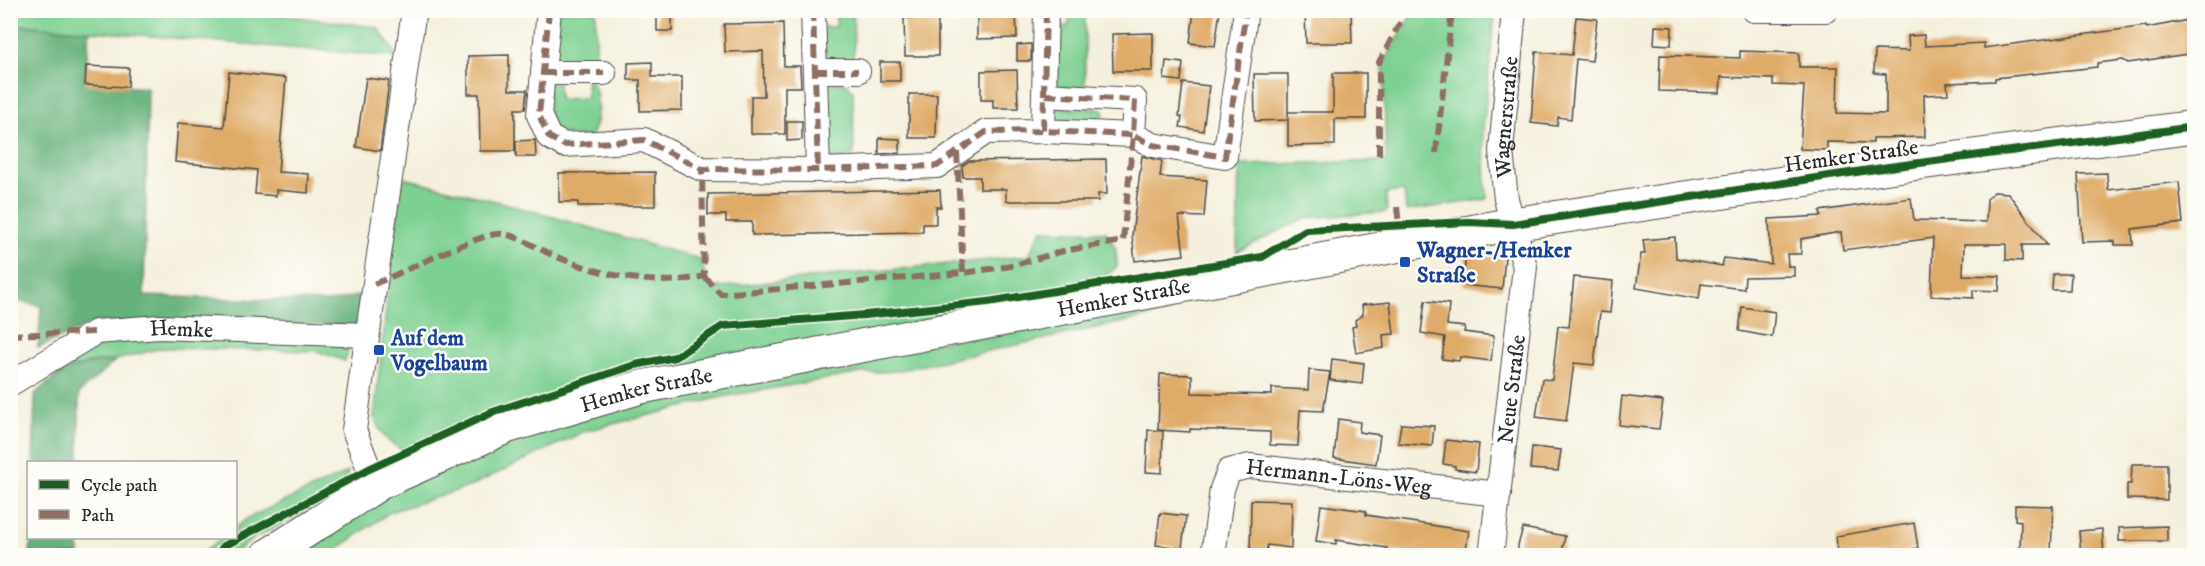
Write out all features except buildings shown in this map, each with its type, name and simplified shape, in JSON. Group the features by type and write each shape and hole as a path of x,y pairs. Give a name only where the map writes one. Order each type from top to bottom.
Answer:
{"main road":[{"name":"Hemker Straße","path":"267,555 380,483 506,427 641,387 1513,224 1889,167 2194,127"}],"street":[{"path":"380,483 369,469 354,430 414,10"},
{"path":"549,10 539,115 549,137 564,145 644,140 702,169 818,170 937,166 986,132 1043,131 1133,135 1153,145 1225,157 1246,10"},
{"path":"813,10 818,170"},
{"path":"1043,131 1046,10"},
{"name":"Wagnerstraße","path":"1513,224 1506,199 1500,151 1514,10"},
{"path":"1760,11 1826,10"},
{"path":"815,71 858,70"},
{"path":"543,73 604,73"},
{"path":"1044,95 1135,100 1133,135"},
{"name":"Neue Straße","path":"1491,555 1525,267 1513,224"},
{"name":"Hemke","path":"10,384 96,332 159,327 367,335"},
{"name":"Hermann-Löns-Weg","path":"1213,555 1222,489 1229,471 1250,466 1500,494"}],"green space":[{"path":"10,11 250,11 377,27 395,53 395,57 11,24"},
{"path":"554,11 596,11 596,57 592,62 552,62"},
{"path":"836,11 853,11 854,53 851,61 825,60 819,27 836,27"},
{"path":"1071,11 1085,11 1085,85 1078,89 1059,87 1054,75 1053,27 1068,27"},
{"path":"1412,11 1495,11 1483,130 1487,199 1406,211 1404,191 1386,193 1387,212 1305,218 1237,252 1239,165 1386,161 1383,63 1412,16"},
{"path":"10,24 89,31 85,84 148,88 144,296 331,302 360,295 356,325 95,322 38,348 41,306 11,300"},
{"path":"586,80 593,83 597,96 598,110 593,131 590,137 564,134 552,125 549,118 549,83 558,82 559,99 587,98"},
{"path":"846,83 853,91 854,154 842,159 825,158 822,91 827,84"},
{"path":"1059,108 1101,109 1104,114 1099,120 1056,120 1052,117 1053,111"},
{"path":"401,177 511,205 700,259 710,288 1028,256 1042,230 1106,232 1116,249 1117,267 1090,288 413,454 388,441 380,431 374,417"},
{"path":"1173,298 1169,312 896,371 861,373 722,397 585,431 471,486 390,512 336,550 336,555 291,556 388,493 506,439 641,398"},
{"path":"159,337 334,343 349,348 345,361 317,351 161,348 116,360 88,363 55,375 103,341"},
{"path":"116,360 79,393 79,461 33,461 35,394 63,373 91,364"},
{"path":"348,472 343,492 256,537 231,555 199,556 220,539 237,539 237,526 248,518"},
{"path":"31,539 79,539 79,555 30,555"}],"marked path":[{"path":"549,10 539,115 549,137 564,145 644,140 702,169 818,170 937,166 986,132 1043,131 1133,135 1135,100 1044,95 1043,131"},
{"path":"813,10 818,170"},
{"path":"1044,95 1046,10"},
{"path":"704,276 721,294 963,273 1011,266 1063,251 1123,241 1133,135 1153,145 1225,157 1246,10"},
{"path":"1379,155 1379,62 1407,10"},
{"path":"1436,153 1452,10"},
{"path":"1754,10 1826,10"},
{"path":"815,71 858,71"},
{"path":"543,73 604,73"},
{"path":"957,152 963,273"},
{"path":"374,284 459,246 477,239 502,234 516,237 574,263 629,278 667,281 704,276 702,169"},
{"path":"1397,207 1399,225"},
{"path":"10,335 96,332"}],"cycle path":[{"path":"216,556 224,546 369,469 493,412 635,365 675,357 723,326 865,315 988,302 1262,257 1306,230 1468,222 1513,224 1889,167 2194,127"}],"place":[{"name":"Wagner-/Hemker Straße","path":"1405,262"},
{"name":"Auf dem Vogelbaum","path":"379,350"}]}
